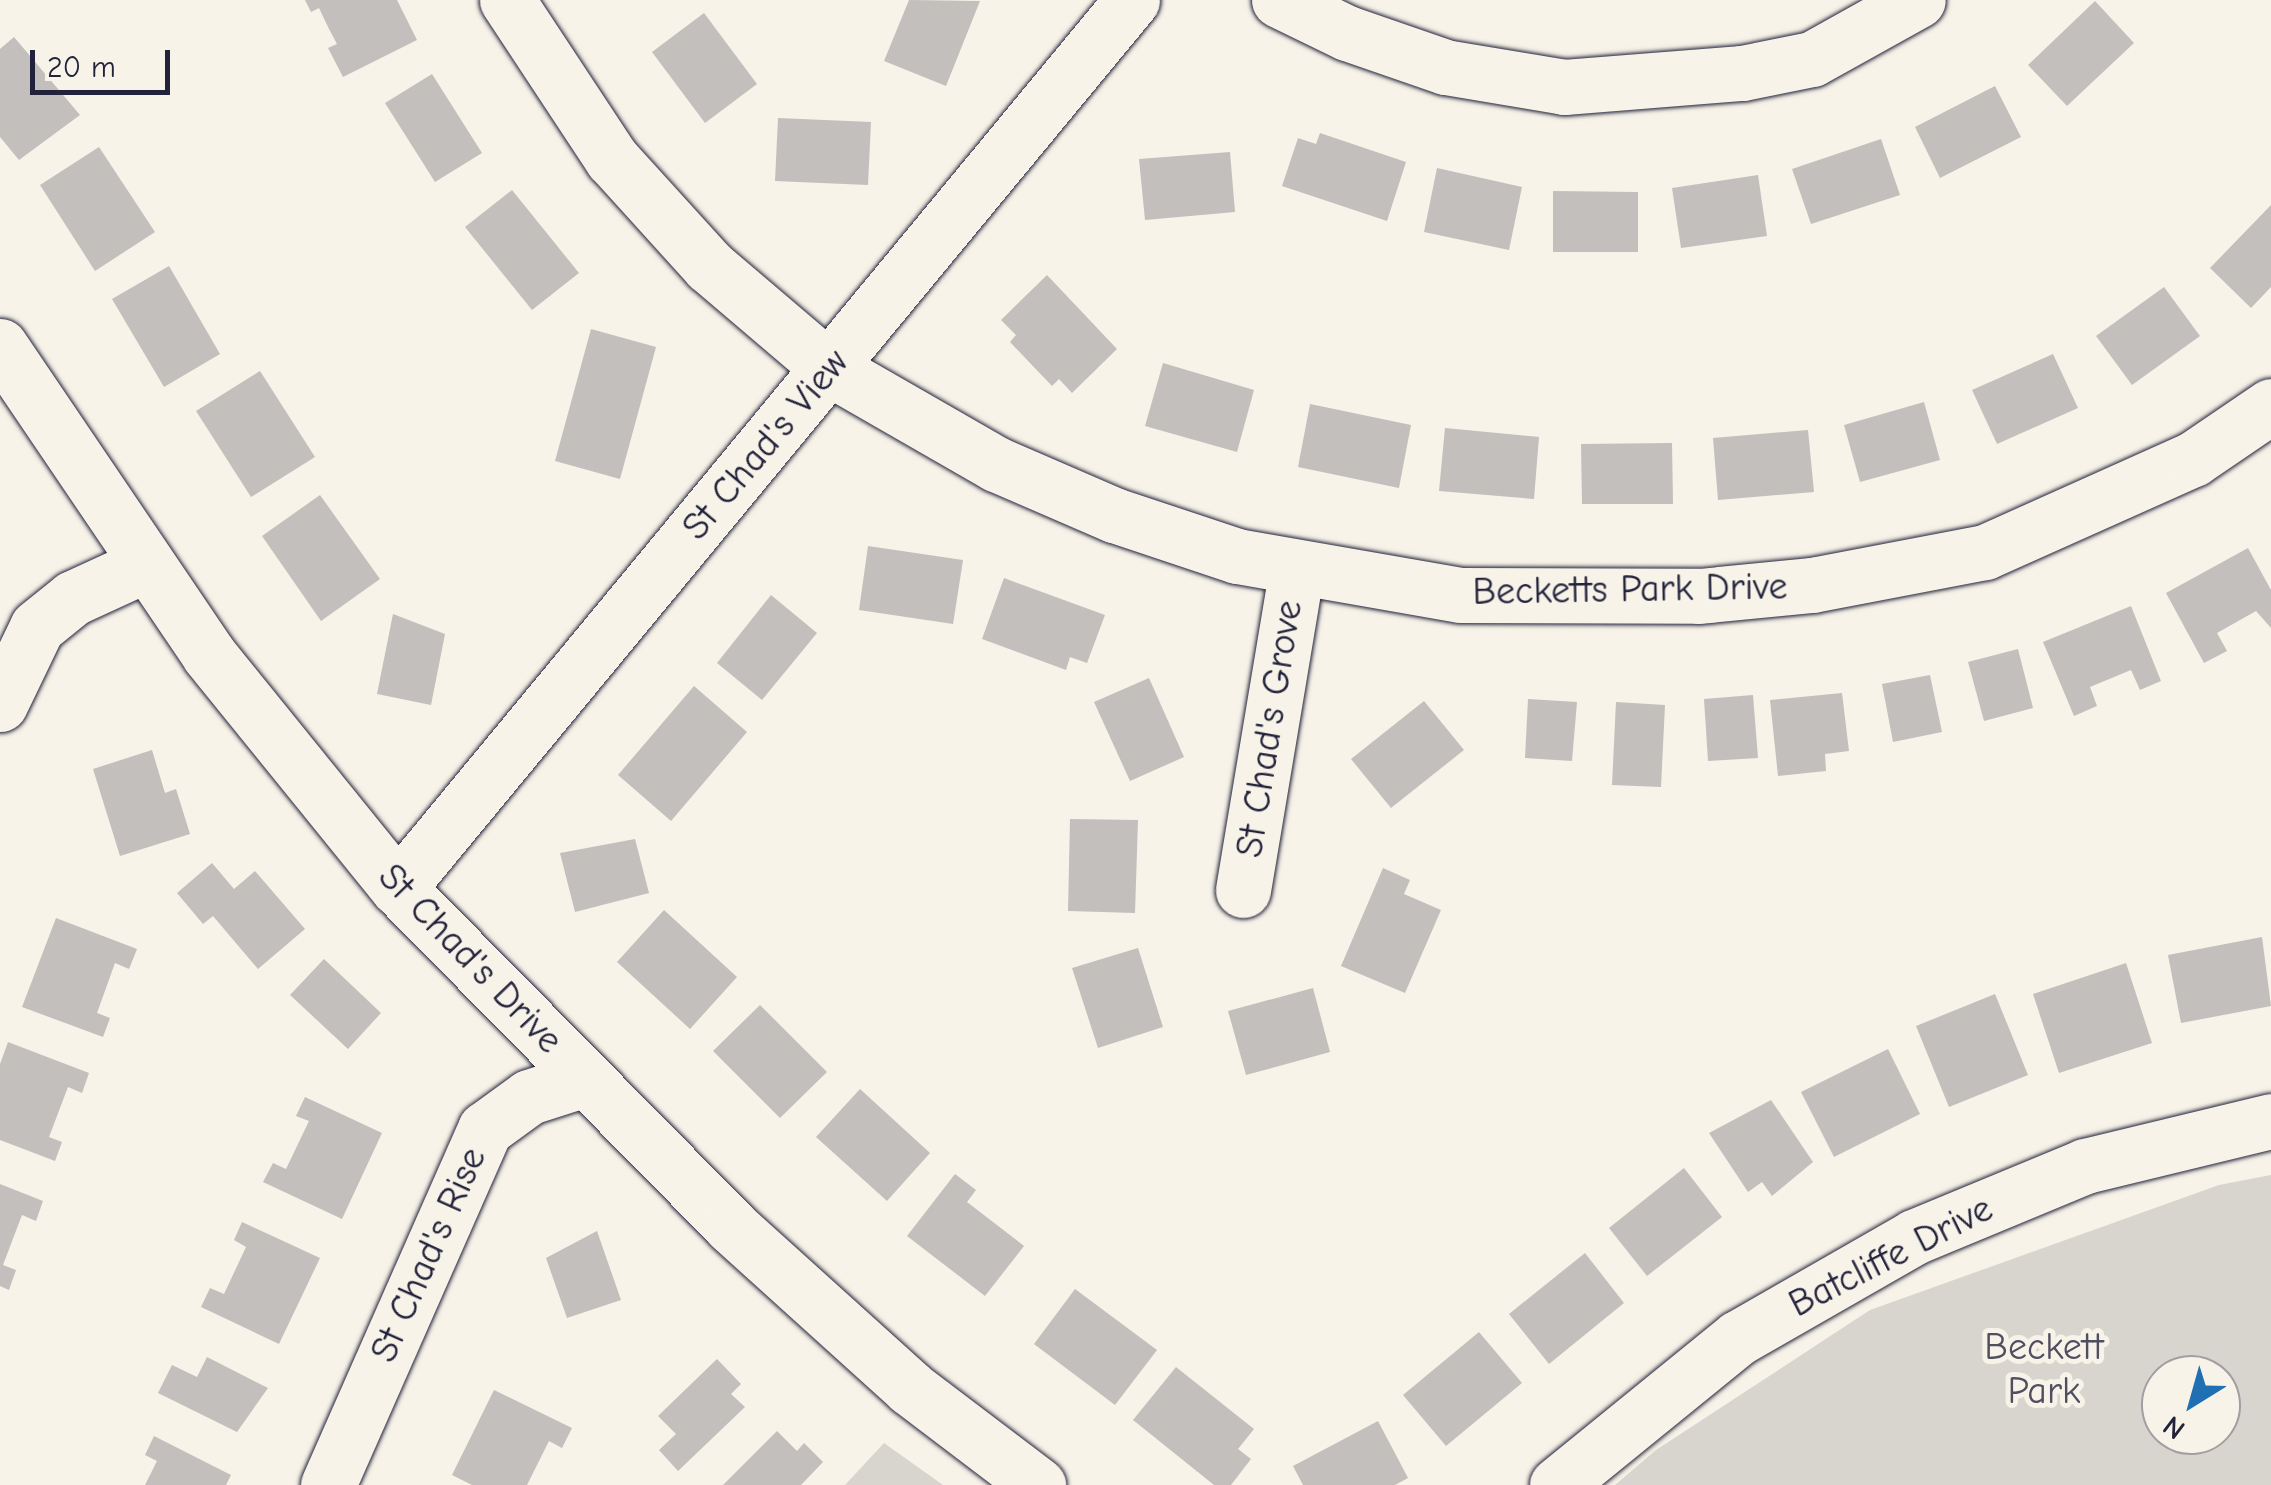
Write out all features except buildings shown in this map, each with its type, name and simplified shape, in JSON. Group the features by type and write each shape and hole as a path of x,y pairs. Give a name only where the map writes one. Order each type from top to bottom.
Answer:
{"street":[{"name":"Becketts Park Drive","path":"507,0 612,159 710,266 829,368 996,464 1114,515 1237,556 1460,595 1699,596 1812,585 1984,552 2193,459 2271,406"},
{"name":"St Chad's View","path":"398,888 1132,0"},
{"path":"1279,0 1444,68 1564,88 1742,73 1812,58 1918,0"},
{"name":"St Chad's Drive","path":"0,346 209,655 398,888 731,1226 910,1388 1038,1485"},
{"path":"0,704 37,626 73,598 147,564"},
{"name":"St Chad's Grove","path":"1243,890 1297,568"},
{"name":"St Chad's Rise","path":"328,1485 480,1138 528,1097 585,1079"},
{"name":"Batcliffe Drive","path":"1557,1485 1738,1338 1914,1236 2085,1166 2271,1121"}],"green space":[{"name":"Beckett Park","path":"2271,1175 2271,1485 1615,1485 1656,1450 1870,1310 2219,1185"},
{"path":"884,1443 943,1485 845,1485"}]}
